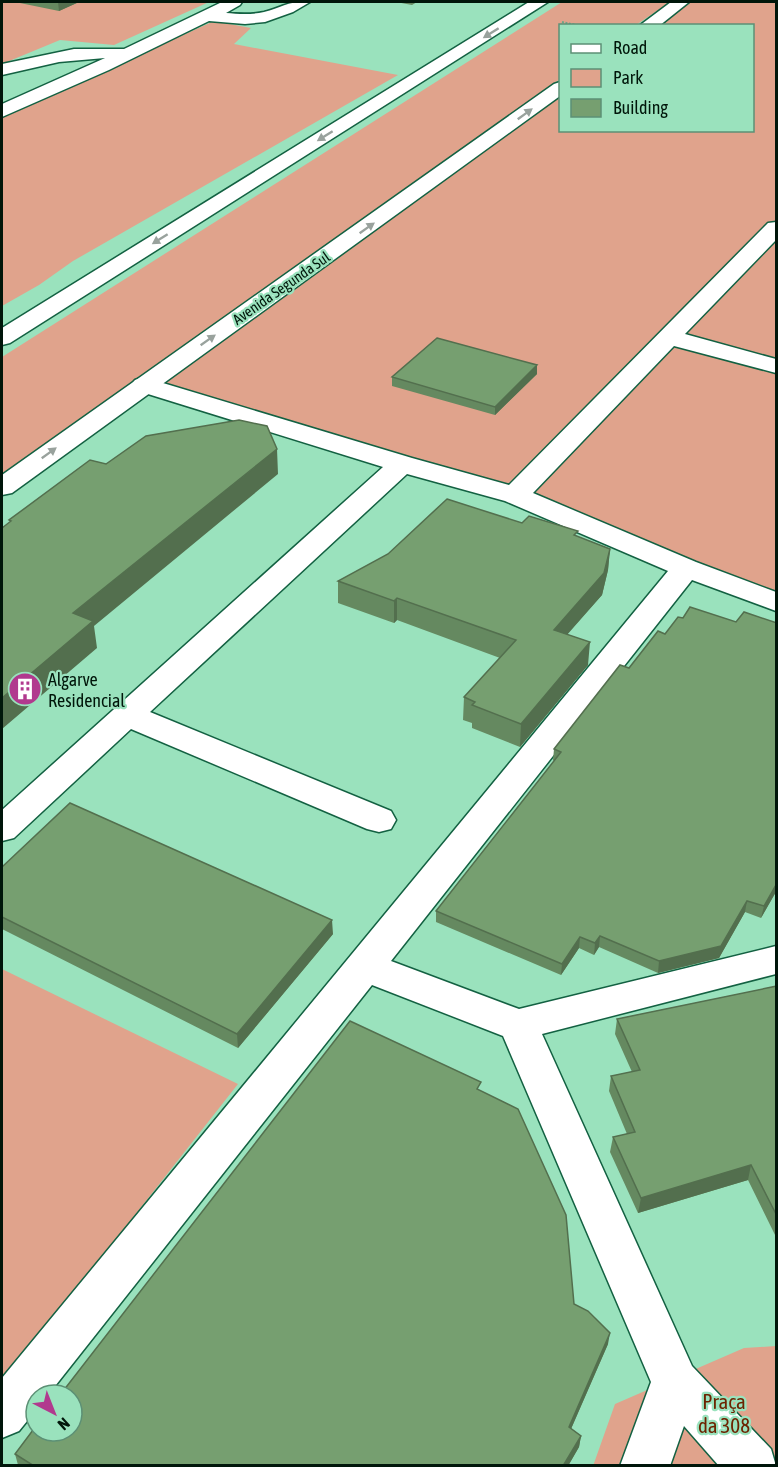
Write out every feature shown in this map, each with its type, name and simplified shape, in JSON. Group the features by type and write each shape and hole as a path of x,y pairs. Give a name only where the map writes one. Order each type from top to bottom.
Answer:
{"street":[{"path":"2,111 234,2"},
{"path":"205,15 254,20 267,17 295,2"},
{"path":"6,332 540,2"},
{"path":"650,24 681,2"},
{"path":"2,70 71,54 126,54"},
{"name":"Avenida Segunda Sul","path":"2,487 559,89"},
{"path":"515,495 777,228"},
{"path":"671,338 777,366"},
{"path":"144,385 402,464 515,495 686,568 777,602"},
{"path":"2,829 402,464"},
{"path":"2,1415 686,568"},
{"path":"126,715 379,820"},
{"path":"363,966 518,1025 777,960"},
{"path":"518,1025 675,1382 753,1466"},
{"path":"645,1466 675,1382"}],"green space":[{"path":"2,2 209,2 114,45 60,40 2,64"},
{"path":"562,2 670,2 637,24 559,24 559,80 2,474 2,357"},
{"path":"681,2 776,2 776,602 686,568 515,495 144,385 559,89 559,132 754,132 754,24 648,24"},
{"path":"214,21 251,28 234,44 398,75 73,261 39,285 2,306 2,117"},
{"path":"2,969 238,1084 2,1380"},
{"name":"Praça da 308","path":"776,1346 776,1465 593,1466 615,1404 744,1348"}],"building":[{"path":"437,338 537,365 495,407 392,377"},
{"path":"239,420 267,426 277,449 73,613 93,621 2,698 2,528 11,521 9,520 90,460 106,464 146,436"},
{"path":"447,499 522,523 529,516 578,531 574,535 610,549 604,573 554,630 590,642 521,724 472,705 475,702 464,697 516,640 397,598 394,601 338,581 388,554"},
{"path":"690,607 736,622 744,612 777,623 777,883 764,906 747,901 721,946 659,961 600,936 595,943 580,937 562,964 436,911 561,752 554,749 620,665 629,668 658,631 665,634 678,617 683,618"},
{"path":"70,803 332,920 237,1034 2,917 2,867"},
{"path":"777,986 777,1216 751,1165 641,1198 613,1137 635,1132 611,1076 640,1070 617,1019"},
{"path":"350,1021 481,1082 477,1089 518,1109 566,1215 574,1304 588,1311 610,1333 569,1427 581,1436 563,1466 34,1466 15,1454 24,1442 84,1443 84,1383 69,1383"}],"place":[{"name":"Algarve Residencial","path":"25,689"}]}
